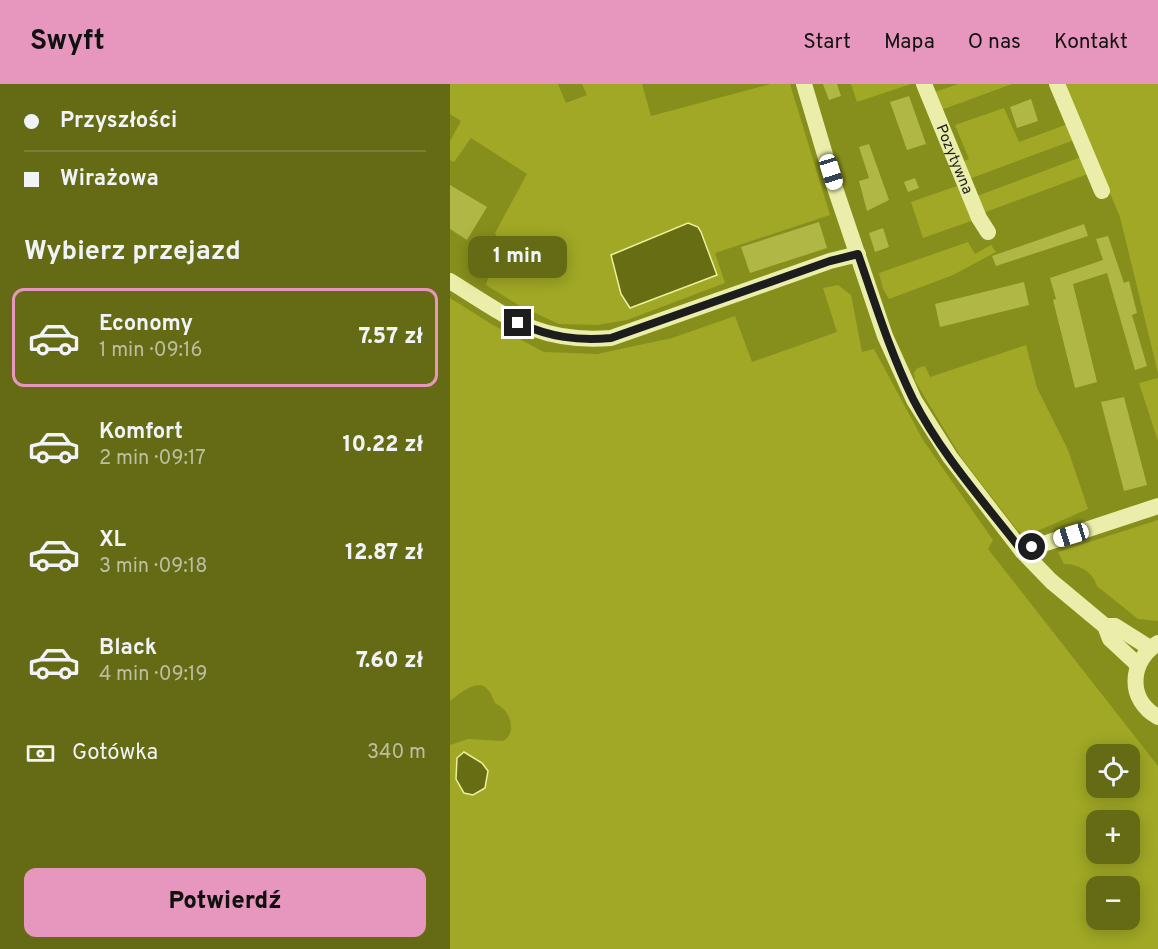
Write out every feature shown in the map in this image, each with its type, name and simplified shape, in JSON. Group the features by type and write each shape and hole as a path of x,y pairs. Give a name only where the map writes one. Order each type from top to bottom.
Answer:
{"street":[{"path":"804,84 834,185 885,336 914,400 950,457 1022,551 1051,581 1105,626 1110,639 1138,665"},
{"name":"Pozytywna","path":"924,84 979,218 988,232"},
{"path":"1057,84 1102,191"},
{"path":"450,281 518,323 557,336 585,340 611,338 830,261 858,254"},
{"path":"1022,551 1158,506"},
{"path":"1105,626 1115,626 1154,646 1138,665 1135,677 1137,693 1144,706 1158,717"}],"shaded area":[{"path":"450,84 558,84 566,103 587,95 582,84 642,84 651,116 771,84 790,84 830,215 715,253 725,283 627,320 597,325 559,324 520,306 486,285 503,246 495,233 527,174 471,138 454,162 450,160 450,141 461,121 450,114"},
{"path":"851,84 911,84 857,102"},
{"path":"958,84 1012,84 941,110 935,92"},
{"path":"1064,84 1158,84 1158,373 1120,217"},
{"path":"1004,108 1019,142 1068,124 1074,140 969,179 962,162 969,159 955,125"},
{"path":"1081,157 1088,174 983,213 977,196"},
{"path":"957,186 974,220 923,238 911,202"},
{"path":"688,223 698,227 701,232 717,275 630,308 621,294 611,255"},
{"path":"968,242 975,254 991,245 996,252 953,275 889,299 883,289 879,273"},
{"path":"838,285 851,295 862,352 874,349 923,440 993,540 988,549 1158,766 1158,949 450,949 450,745 468,739 503,741 508,737 511,727 505,711 496,704 485,687 480,685 469,688 450,701 450,298 493,325 544,352 597,354 672,338 735,316 752,362 837,332 823,288"},
{"path":"1026,345 1037,388 1068,450 1088,509 1024,535 1018,531 961,457 915,381 914,372 925,366 930,377"},
{"path":"1158,378 1158,441 1139,383"},
{"path":"1158,520 1158,621 1138,619 1097,586 1085,570 1075,565 1064,564 1058,552"},
{"path":"464,752 482,763 488,771 485,788 473,795 464,793 456,779 457,758"}],"building":[{"path":"823,84 837,84 841,96 829,100"},
{"path":"909,96 926,144 907,150 890,102"},
{"path":"1031,99 1038,121 1017,128 1010,107"},
{"path":"869,144 889,200 867,211 859,181 869,178 859,147"},
{"path":"915,178 919,188 908,192 904,182"},
{"path":"450,185 487,207 467,240 450,229"},
{"path":"819,222 827,248 750,273 741,247"},
{"path":"1084,224 1088,236 996,266 992,256"},
{"path":"883,228 889,247 875,252 869,233"},
{"path":"1108,236 1124,283 1129,281 1137,313 1132,315 1147,366 1135,370 1107,273 1073,284 1097,382 1075,388 1053,300 1056,299 1050,278 1103,260 1096,239"},
{"path":"1024,282 1029,305 940,327 935,304"},
{"path":"1124,397 1147,485 1124,491 1101,402"}],"route":[{"path":"518,323 557,336 585,340 611,338 830,261 858,254 885,336 914,400 927,422 950,457 1022,551 1032,547"}]}
